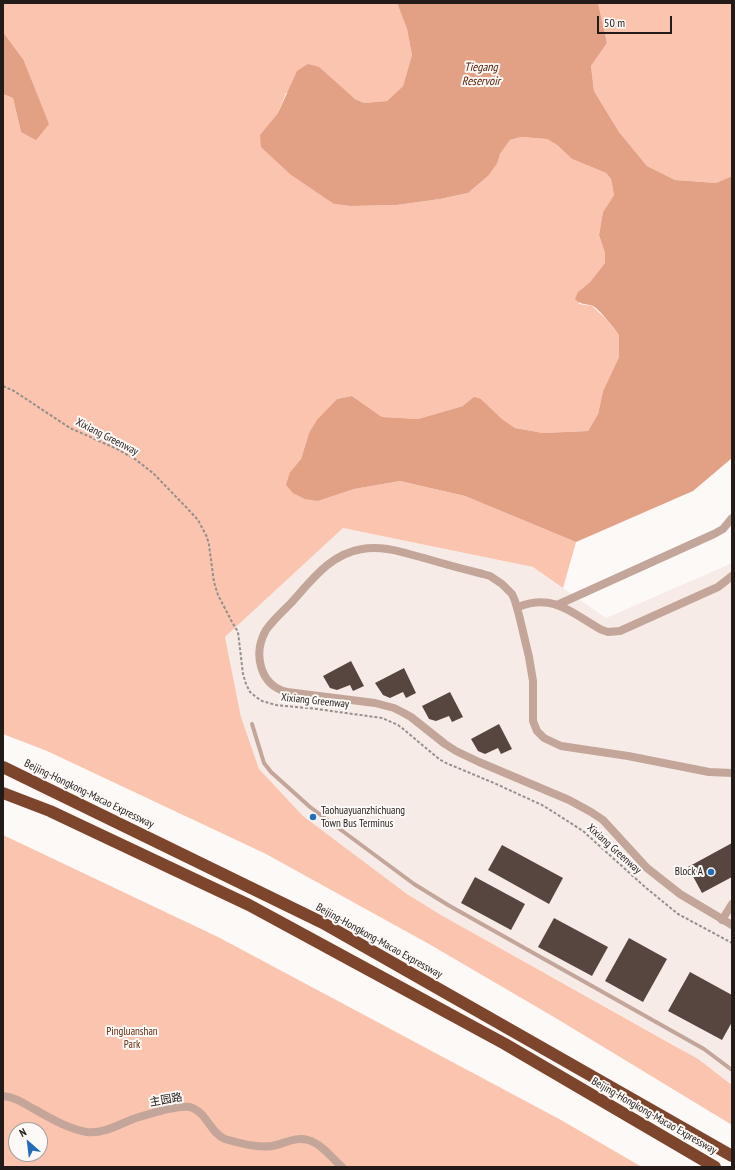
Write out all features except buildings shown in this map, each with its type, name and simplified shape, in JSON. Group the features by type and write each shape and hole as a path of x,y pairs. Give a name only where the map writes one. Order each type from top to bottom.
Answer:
{"highway":[{"name":"Beijing-Hongkong-Macao Expressway","path":"3,766 323,923 732,1156"},
{"name":"Beijing-Hongkong-Macao Expressway","path":"3,793 50,811 249,905 505,1044 715,1167"}],"street":[{"path":"557,605 714,534 723,529 732,518"},
{"path":"732,773 709,772 628,756 561,746 544,738 537,731 533,721 533,681 518,607 512,594 490,576 390,549 362,548 344,554 328,564 271,624 261,642 260,662 263,674 273,686 282,690 375,703 394,708 411,717 445,744 467,757 569,800 603,820 647,868 680,894 732,925"},
{"path":"518,607 543,602 557,605 568,609 602,630 608,632 620,631 718,587 732,576"},
{"path":"722,920 732,904"},
{"name":"主园路","path":"3,1096 15,1098 70,1127 81,1131 91,1132 105,1130 142,1116 161,1111 178,1107 190,1107 206,1120 214,1132 221,1138 263,1146 278,1145 297,1139 309,1140 319,1146 342,1167"}],"lane":[{"path":"252,724 264,763 271,772 310,807 414,884 448,905 704,1049 732,1070"}],"path":[{"name":"Xixiang Greenway","path":"3,386 70,428 115,448 135,459 153,474 198,520 210,545 214,582 218,595 238,632 243,674 246,684 250,692 256,697 262,701 276,705 382,718 398,725 446,764 480,776 542,805 583,831 645,887 678,914 732,943"}],"shaded area":[{"path":"343,528 533,567 606,618 732,563 732,1085 714,1071 676,1046 441,915 407,894 303,816 259,769 241,717 225,637"}],"green space":[{"path":"3,3 397,3 407,29 412,55 403,86 387,101 364,103 355,99 341,88 286,93 278,113 260,136 334,204 350,206 397,205 440,199 468,193 488,176 497,164 500,154 510,140 521,137 547,139 557,145 572,159 606,173 611,179 614,195 603,212 599,235 605,253 605,263 590,282 578,292 579,304 592,306 606,319 619,335 619,357 603,391 598,414 588,431 543,433 515,428 502,419 481,399 463,406 418,419 382,417 352,396 337,399 309,433 301,459 290,472 318,501 354,489 400,481 465,496 576,542 563,588 533,567 343,528 225,637 241,717 259,769 303,816 407,894 441,915 698,1059 732,1085 732,1125 559,1020 429,944 266,854 47,751 3,734 3,94 13,98 21,132 23,59 3,32"},
{"path":"598,3 732,3 732,176 716,183 675,180 647,166 619,132 594,91 591,66 607,43"},
{"name":"Pingluanshan Park","path":"3,835 218,937 561,1120 642,1167 3,1167"}],"water":[{"name":"Tiegang Reservoir","path":"397,3 598,3 607,43 591,66 594,91 619,132 647,166 675,180 716,183 732,176 732,458 693,491 576,542 465,496 400,481 354,489 318,501 305,499 293,493 286,485 290,472 301,459 309,433 317,420 337,399 352,396 382,417 418,419 463,406 474,397 481,399 502,419 515,428 543,433 588,431 598,414 603,391 619,357 619,335 607,319 593,306 580,303 575,299 578,292 590,282 605,263 605,253 599,235 603,212 614,195 611,179 606,173 572,159 557,145 547,139 521,137 510,140 500,154 497,164 488,176 468,193 440,199 397,205 350,206 334,204 290,174 261,147 260,135 278,113 297,71 308,64 319,67 355,99 364,103 387,101 403,86 412,55 407,29"},
{"path":"3,32 23,59 49,124 36,140 21,132 13,98 3,94"}],"place":[{"name":"Taohuayuanzhichuang Town Bus Terminus","path":"313,817"},
{"name":"Block A","path":"711,872"}]}
